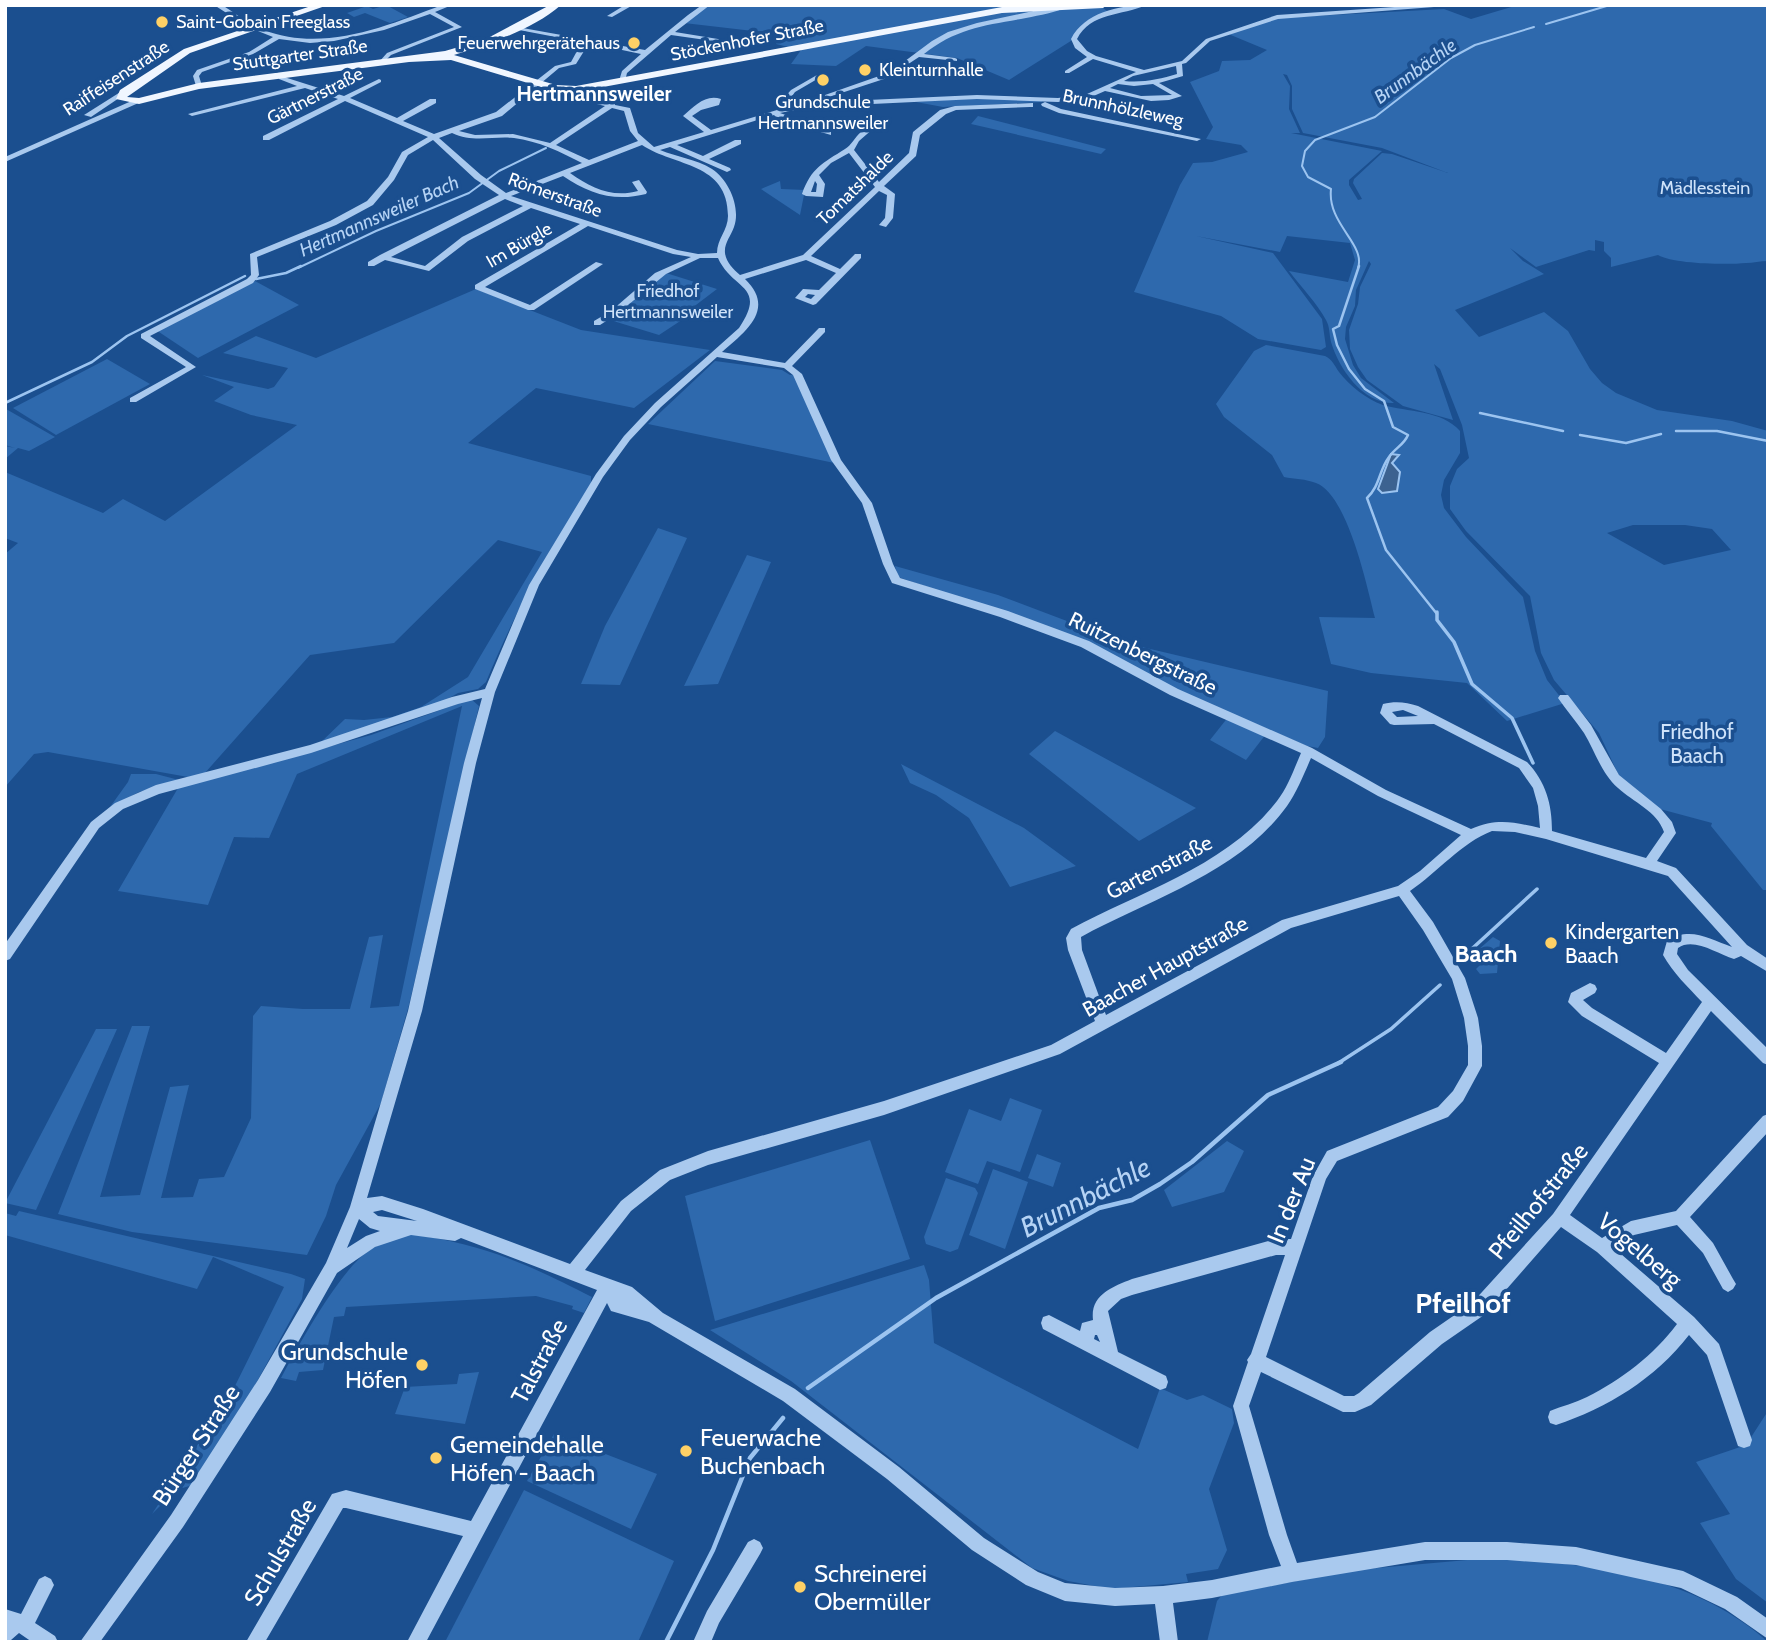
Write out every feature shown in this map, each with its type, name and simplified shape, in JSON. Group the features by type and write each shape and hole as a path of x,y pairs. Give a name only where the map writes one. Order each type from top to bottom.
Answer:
{"main road":[{"name":"Raiffeisenstraße","path":"124,92 177,56 324,5"},
{"name":"Stöckenhofer Straße","path":"410,60 452,57 555,88 576,89 1002,10 1103,5"},
{"name":"Stuttgarter Straße","path":"139,101 199,86 410,60 458,51 519,28 554,6"},
{"path":"484,65 470,53 489,41"},
{"path":"124,92 120,98 122,100 139,101"}],"street":[{"path":"217,5 256,28 279,36 311,39 353,35 449,5"},
{"path":"610,16 630,5"},
{"path":"622,81 624,72 707,5"},
{"path":"1142,72 1093,56 1076,47 1074,39 1078,30 1098,17 1143,5"},
{"path":"654,149 778,112 818,104 977,97 1058,100 1088,96 1142,72 1179,64 1208,40 1277,17 1457,5"},
{"path":"818,104 827,96 894,72 941,38 961,30 1023,19 1065,6"},
{"path":"382,62 390,54 459,27 430,12"},
{"path":"519,28 648,52"},
{"path":"670,33 718,41"},
{"path":"199,86 196,76 199,71 251,53 279,36"},
{"path":"133,400 192,367 144,336 250,281 255,275 253,256 333,223 370,203 391,178 405,154 434,137 499,114 557,67 574,63 586,41"},
{"path":"919,55 955,60"},
{"path":"1066,72 1093,56"},
{"path":"1117,82 1156,84 1181,75 1179,64"},
{"name":"Römerstraße","path":"281,75 281,78 346,99 434,137 478,177 504,196 586,224 698,256 721,255"},
{"path":"778,112 793,90 817,76"},
{"name":"Gärtnerstraße","path":"266,138 379,81"},
{"path":"1106,89 1133,96 1164,99 1178,96 1156,84"},
{"path":"192,114 306,86"},
{"path":"357,1207 418,1000 470,763 489,692 534,585 599,475 650,413 742,330 752,315 755,300 721,255 721,246 732,223 732,216 724,187 715,175 654,149 635,134 627,110 587,99 576,89"},
{"name":"Raiffeisenstraße","path":"5,160 46,141 124,92"},
{"name":"Tomatshalde","path":"740,278 806,257 913,154 916,134 943,112 955,108 1045,104 1058,100"},
{"name":"Stuttgarter Straße","path":"46,141 139,101"},
{"path":"397,121 424,109 433,101"},
{"path":"550,146 612,104"},
{"name":"Brunnhölzleweg","path":"1045,104 1059,111 1131,129 1197,139"},
{"path":"698,108 687,116 709,132"},
{"path":"778,112 782,118 828,132"},
{"path":"454,131 471,137 517,137 550,146 590,164"},
{"path":"815,174 833,158 850,150 864,132"},
{"path":"371,264 504,196 643,142"},
{"path":"706,158 738,142"},
{"path":"670,144 706,158 727,170 715,175"},
{"path":"850,150 880,187 891,194 889,218 883,225"},
{"path":"566,174 589,190 613,197 643,192 636,182"},
{"path":"383,257 426,269 465,239 529,206"},
{"name":"Im Bürgle","path":"586,224 478,287 531,308 598,264"},
{"path":"597,323 610,316 661,273 685,265 698,256"},
{"path":"822,293 858,256"},
{"path":"806,257 841,272"},
{"path":"716,354 787,366 822,331"},
{"name":"Ruitzenbergstraße","path":"787,366 797,374 836,460 867,502 896,580 1004,614 1085,644 1174,692 1308,751 1382,793 1471,834"},
{"path":"5,956 95,825 119,806 156,790 311,749 456,700 489,692"},
{"path":"1564,698 1587,728 1602,760 1617,780 1658,814 1669,827 1670,833 1649,863"},
{"path":"1434,720 1510,757 1532,774 1546,812 1546,834"},
{"name":"Gartenstraße","path":"1103,1024 1075,950 1073,938 1076,933 1217,861 1248,841 1283,802 1308,751"},
{"name":"Baacher Hauptstraße","path":"574,1271 626,1206 665,1175 708,1158 884,1108 1055,1050 1287,924 1402,890 1424,876 1471,834 1491,826 1515,827 1546,834 1672,872 1742,949 1768,966"},
{"name":"In der Au","path":"1292,1573 1241,1406 1321,1176 1332,1156 1443,1112 1458,1096 1475,1066 1471,1018 1458,978 1428,926 1402,890"},
{"path":"1742,949 1734,953 1697,939 1684,938 1672,945 1670,955 1674,964 1768,1059"},
{"path":"1590,989 1576,997 1576,1002 1587,1013 1668,1061"},
{"name":"Pfeilhofstraße","path":"1255,1360 1343,1404 1355,1404 1436,1338 1478,1309 1560,1217 1710,1002"},
{"path":"1602,1247 1631,1228 1680,1217 1768,1121"},
{"name":"Bürger Straße","path":"357,1207 382,1203 574,1271 606,1288 617,1305 657,1319 767,1382 893,1473 978,1544 1032,1579 1065,1592 1115,1597 1163,1595 1212,1589 1425,1551 1507,1551 1576,1556 1683,1580 1731,1603 1768,1630"},
{"name":"Bürger Straße","path":"357,1207 374,1223 473,1237"},
{"name":"Bürger Straße","path":"89,1642 177,1521 232,1437 331,1268 357,1207"},
{"name":"Vogelberg","path":"1560,1217 1602,1247 1688,1323 1713,1350 1744,1440"},
{"path":"1680,1217 1708,1248 1728,1284"},
{"name":"Bürger Straße","path":"331,1268 370,1241 402,1231 429,1231"},
{"path":"1111,1357 1109,1340 1100,1326 1100,1308 1116,1293 1276,1247 1296,1247"},
{"name":"Talstraße","path":"416,1642 606,1288"},
{"path":"1049,1323 1160,1382"},
{"path":"1556,1417 1574,1412 1630,1379 1676,1341 1688,1323"},
{"path":"1085,1343 1088,1329 1100,1326"},
{"name":"Schulstraße","path":"255,1642 338,1500 346,1499 476,1531"},
{"path":"702,1642 713,1617 754,1549"},
{"path":"45,1586 13,1625 49,1642"},
{"path":"1163,1595 1169,1642"}],"green space":[{"path":"386,5 408,17 390,23 365,13 354,17 347,13 367,6 373,9"},
{"path":"710,5 1048,5 1002,10 1100,6 1110,13 1083,26 1074,39 1009,80 957,58 866,46 836,66 791,64 801,50 776,44 779,34 684,23"},
{"path":"1518,5 1768,5 1768,261 1700,263 1658,255 1611,267 1611,258 1604,251 1604,242 1595,240 1595,251 1589,250 1536,267 1510,248 1523,261 1544,274 1455,310 1479,337 1544,312 1568,331 1590,369 1602,383 1616,393 1657,410 1732,421 1768,431 1768,890 1763,890 1711,826 1712,823 1660,809 1620,778 1599,733 1554,680 1541,653 1530,596 1466,531 1450,509 1450,486 1457,469 1469,458 1462,425 1440,369 1434,364 1453,420 1403,406 1367,380 1350,349 1349,330 1358,304 1360,287 1371,264 1369,261 1356,290 1355,306 1346,327 1345,339 1353,365 1361,378 1394,403 1372,398 1346,373 1331,342 1326,320 1289,271 1348,282 1355,260 1350,243 1287,236 1280,252 1196,236 1273,253 1322,319 1326,347 1321,350 1258,339 1221,316 1134,292 1180,185 1193,163 1212,162 1248,152 1241,145 1206,139 1213,127 1190,82 1219,71 1222,61 1250,60 1267,50 1226,33 1277,18 1444,9 1471,19","holes":["1283,74 1287,75 1292,86 1292,109 1303,133 1382,148 1448,173 1382,153 1354,179 1353,183 1362,199 1358,200 1349,180 1382,151 1291,133 1300,133 1289,109 1290,86","1633,525 1685,525 1712,529 1731,550 1664,565 1607,533"]},
{"path":"977,98 1041,99 1042,102 943,107 916,102"},
{"path":"978,116 1106,149 1101,154 971,124"},
{"path":"780,181 781,189 805,190 800,215 761,189"},
{"name":"Friedhof Hertmannsweiler","path":"666,273 717,289 692,308 697,310 659,335 610,320"},
{"path":"255,281 299,305 198,358 156,330"},
{"path":"476,289 581,330 710,350 634,408 536,388 468,443 591,476 591,485 534,581 486,682 478,689 458,693 430,709 319,744 345,719 392,717 421,707 468,677 542,552 498,540 394,643 310,655 204,774 188,777 48,752 34,754 5,787 5,554 18,543 5,538 5,472 103,513 123,499 165,521 297,425 251,415 214,401 234,387 202,375 268,389 274,387 288,368 223,353 256,336 316,358"},
{"path":"1266,345 1325,356 1348,382 1370,399 1383,405 1434,415 1453,424 1460,431 1460,453 1444,480 1441,495 1444,508 1466,537 1523,597 1535,651 1547,680 1565,703 1507,721 1467,683 1371,673 1331,664 1319,617 1375,618 1347,523 1327,491 1316,483 1284,477 1272,455 1224,417 1216,404 1254,351"},
{"path":"107,359 150,384 56,435 13,408"},
{"path":"715,361 797,374 839,464 648,424"},
{"path":"5,409 55,437 29,451 18,448 5,459 5,446 15,448 5,445"},
{"path":"658,528 687,538 620,685 581,684 605,626"},
{"path":"747,555 771,562 718,684 684,686"},
{"path":"895,566 998,595 1125,643 1328,691 1325,737 1318,748 1307,746 1166,686 1088,641 898,577"},
{"path":"471,699 479,706 409,1005 381,1103 336,1185 326,1216 307,1255 132,1232 58,1214 132,1026 150,1026 100,1197 140,1195 170,1087 189,1085 161,1198 193,1197 199,1179 224,1177 251,1118 253,1016 261,1006 350,1009 369,937 383,935 370,1008 399,1006 462,706 297,774 269,838 234,837 208,905 118,891 178,788 371,735"},
{"path":"1229,716 1266,734 1246,760 1210,740"},
{"path":"1055,731 1196,808 1139,841 1029,754"},
{"path":"901,764 1024,828 1076,866 1010,887 969,818 936,795 910,783"},
{"path":"131,774 156,774 179,780 139,792 110,807"},
{"path":"1493,937 1500,941 1497,973 1480,974 1476,969 1481,964 1471,956"},
{"path":"96,1029 117,1029 36,1210 5,1203"},
{"path":"1010,1098 1042,1110 1020,1172 987,1161 978,1184 945,1172 969,1109 1001,1121"},
{"path":"870,1140 910,1259 715,1321 685,1196"},
{"path":"1227,1141 1244,1151 1224,1192 1172,1207 1164,1190"},
{"path":"1037,1154 1061,1163 1053,1187 1028,1178"},
{"path":"993,1169 1028,1182 1005,1249 969,1235"},
{"path":"946,1178 975,1188 978,1193 958,1249 950,1252 926,1244 924,1237"},
{"path":"19,1211 291,1274 305,1279 302,1299 237,1418 196,1484 176,1490 152,1514 231,1394 284,1287 213,1257 197,1289 5,1235 5,1213 16,1216"},
{"path":"409,1234 460,1243 504,1256 592,1297 584,1313 572,1309 573,1306 536,1296 346,1307 344,1316 334,1317 323,1370 299,1372 296,1381 281,1378 320,1310 357,1261 373,1248"},
{"path":"924,1265 929,1280 934,1343 1138,1449 1160,1388 1187,1400 1203,1395 1232,1409 1234,1423 1209,1489 1227,1550 1218,1569 1186,1574 1188,1582 1111,1589 1068,1581 1032,1568 791,1381 710,1330"},
{"path":"479,1372 465,1424 395,1414 405,1387 457,1384 459,1374"},
{"path":"1768,1411 1768,1603 1736,1579 1700,1523 1730,1514 1696,1462 1746,1445"},
{"path":"554,1434 657,1474 631,1529 527,1481"},
{"path":"524,1490 674,1561 638,1642 445,1642"},
{"path":"1490,1558 1564,1564 1637,1576 1706,1601 1738,1619 1768,1642 1207,1642 1217,1601 1222,1595 1354,1570"}],"shaded area":[{"path":"1391,454 1399,455 1392,463 1400,472 1397,491 1382,493 1378,489"}],"waterway":[{"name":"Brunnbächle","path":"1546,24 1610,5"},
{"name":"Brunnbächle","path":"1358,268 1357,250 1335,213 1331,189 1308,177 1302,166 1305,151 1315,140 1375,117 1451,58 1475,45 1534,27"},
{"name":"Hertmannsweiler Bach","path":"298,268 376,231 469,193 499,171 546,148"},
{"name":"Hertmannsweiler Bach","path":"256,279 286,273 301,266"},
{"name":"Brunnbächle","path":"1359,266 1339,326 1333,329 1337,345 1349,369 1365,389 1384,401 1393,427 1408,435 1391,454 1375,488 1367,498 1386,550 1437,614"},
{"name":"Hertmannsweiler Bach","path":"5,403 92,362 127,336 245,276"},
{"path":"1480,413 1563,431"},
{"path":"1676,431 1717,431 1768,441"},
{"path":"1580,435 1626,443 1661,434"},
{"name":"Brunnbächle","path":"1437,614 1437,620 1454,642 1472,684 1512,718 1533,763"},
{"name":"Brunnbächle","path":"1463,957 1537,889"},
{"name":"Brunnbächle","path":"1338,1063 1391,1029 1440,985"},
{"name":"Brunnbächle","path":"808,1388 936,1298 1099,1208 1132,1200 1160,1184 1192,1162 1268,1095 1338,1063"},
{"name":"Brunnbächle","path":"666,1642 713,1550 750,1458 783,1418"}],"place":[{"name":"Saint-Gobain Freeglass","path":"162,22"},
{"name":"Feuerwehrgerätehaus","path":"634,43"},
{"name":"Kleinturnhalle","path":"865,70"},
{"name":"Grundschule Hertmannsweiler","path":"823,80"},
{"name":"Kindergarten Baach","path":"1551,943"},
{"name":"Grundschule Höfen","path":"422,1365"},
{"name":"Feuerwache Buchenbach","path":"686,1451"},
{"name":"Gemeindehalle Höfen - Baach","path":"436,1458"},
{"name":"Schreinerei Obermüller","path":"800,1587"}],"district":[{"name":"Hertmannsweiler","path":"594,93"},
{"name":"Baach","path":"1486,953"},
{"name":"Pfeilhof","path":"1463,1303"}],"park label":[{"name":"Mädlesstein","path":"1705,188"},
{"name":"Friedhof Baach","path":"1697,743"}]}
